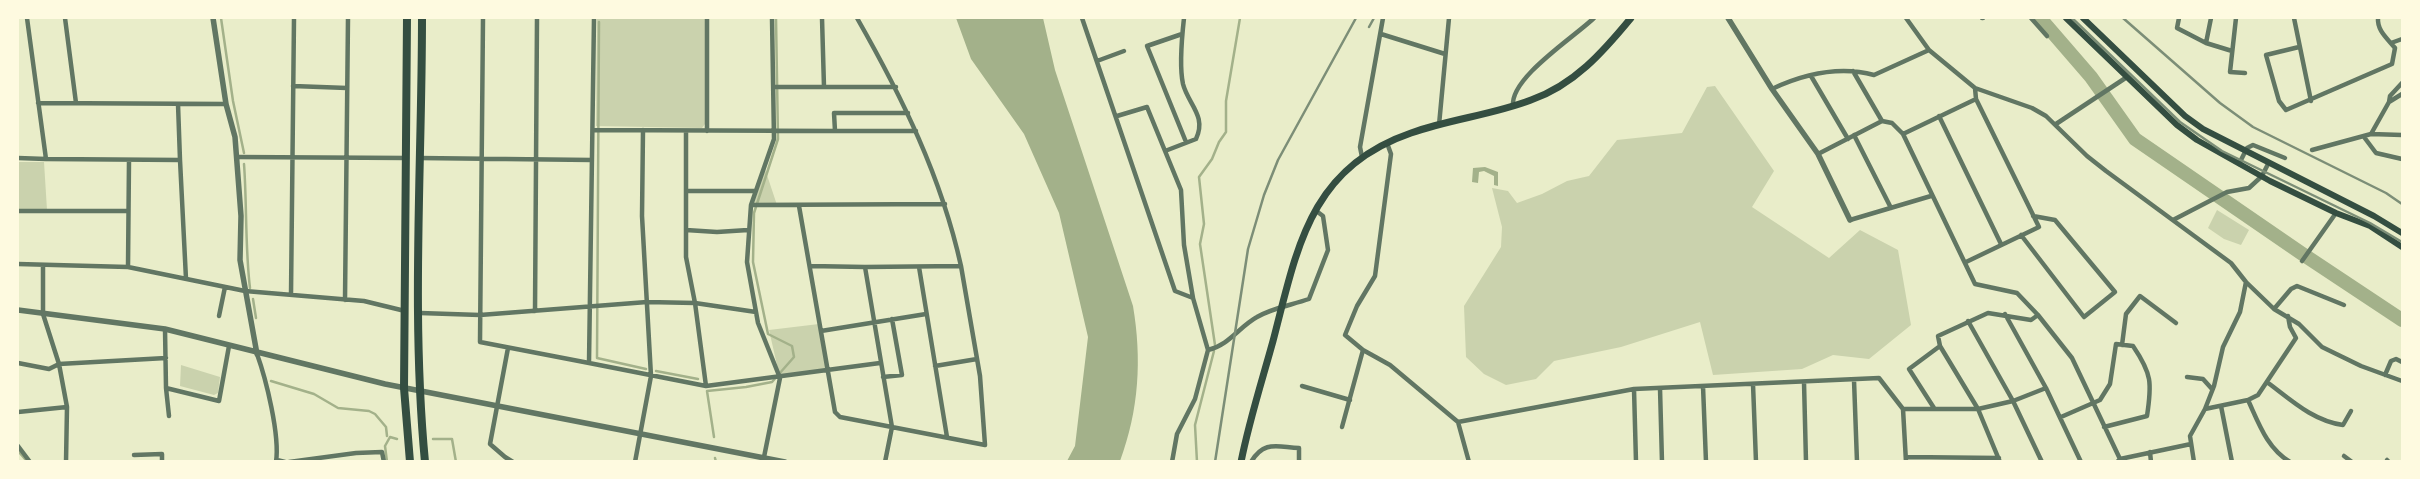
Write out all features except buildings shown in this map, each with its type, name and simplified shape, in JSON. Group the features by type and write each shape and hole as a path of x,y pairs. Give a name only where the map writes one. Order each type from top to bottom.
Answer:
{"highway":[{"path":"407,18 404,388 410,462"},
{"path":"422,18 420,391 425,462"}],"main road":[{"path":"1242,462 1299,244 1314,209 1336,180 1362,157 1412,132 1513,106 1539,97 1577,74 1608,47 1631,18"},
{"path":"2066,18 2177,125 2197,140 2239,164 2336,213 2370,226 2402,247"},
{"path":"2083,18 2185,116 2203,130 2374,216 2402,234"}],"street":[{"path":"27,18 46,159"},
{"path":"65,18 76,103"},
{"path":"213,18 226,104 235,137 241,216 240,260 257,354 267,380 276,461 287,462 356,453 382,452 384,462"},
{"path":"291,295 294,18"},
{"path":"345,300 348,18"},
{"path":"483,18 480,342 706,386 780,378 880,363"},
{"path":"535,310 537,18"},
{"path":"589,363 592,306 594,18"},
{"path":"707,18 707,130"},
{"path":"764,459 780,378 761,332 756,312 748,262 748,230 755,191 774,139 772,18"},
{"path":"822,18 824,87"},
{"path":"799,206 835,412 840,417 947,436 985,445 984,418 977,359 961,266 945,204 896,87 857,18"},
{"path":"1082,18 1117,116 1175,291 1193,298"},
{"path":"1165,152 1196,138 1199,118 1183,83 1182,34 1184,18"},
{"path":"1362,157 1360,147 1383,18"},
{"path":"1439,125 1449,18"},
{"path":"1513,106 1513,95 1524,78 1594,18"},
{"path":"1728,18 1772,89 1818,154 1850,220 1931,196"},
{"path":"1906,18 1929,50 1975,88 2032,108 2056,124 2086,156 2231,263 2246,282 2274,310 2300,324 2322,347 2402,382"},
{"path":"2031,18 2047,36"},
{"path":"2179,18 2177,28 2206,42 2232,51"},
{"path":"2206,42 2211,18"},
{"path":"2236,18 2230,72 2245,73"},
{"path":"2294,18 2310,101"},
{"path":"2299,47 2266,55 2279,101 2286,110 2392,64 2396,48 2385,38 2377,22 2378,18"},
{"path":"1182,34 1147,46 1186,142"},
{"path":"1381,34 1445,54"},
{"path":"2391,43 2402,38"},
{"path":"1772,89 1831,70 1853,71 1874,75 1929,50"},
{"path":"1097,61 1124,51"},
{"path":"1853,71 1882,121"},
{"path":"1811,76 1848,139"},
{"path":"2056,124 2127,77"},
{"path":"2371,134 2389,102 2390,96 2402,83"},
{"path":"293,86 347,88"},
{"path":"774,87 896,87"},
{"path":"1966,262 2000,244 2039,227 1976,99 1975,88"},
{"path":"2389,102 2402,94"},
{"path":"1903,134 1976,99"},
{"path":"38,103 226,104"},
{"path":"178,104 186,279"},
{"path":"1117,116 1147,107 1181,190 1184,245 1193,298 1210,350 1195,399 1177,434 1172,462"},
{"path":"835,131 834,113 908,113"},
{"path":"1940,116 2000,244"},
{"path":"1818,154 1882,121 1892,123 1903,134 1931,196 1966,262 1975,284 2017,293 2038,316 2072,358 2094,402 2118,460 2191,444"},
{"path":"594,130 916,131"},
{"path":"635,462 652,376 642,216 643,130"},
{"path":"686,131 686,257 695,303 706,386"},
{"path":"2312,150 2371,134 2402,135"},
{"path":"1854,135 1891,208"},
{"path":"2364,137 2376,153 2402,159"},
{"path":"1387,143 1391,154 1375,276 1353,314 1344,335 1363,350 1390,365 1458,422 1469,462"},
{"path":"2239,164 2246,148 2252,145 2285,158"},
{"path":"237,157 407,158"},
{"path":"18,158 180,160"},
{"path":"420,158 592,160"},
{"path":"128,160 128,267"},
{"path":"2173,220 2225,193 2244,191 2254,185 2262,176 2268,164"},
{"path":"687,191 755,191"},
{"path":"751,205 945,204"},
{"path":"1210,350 1235,336 1256,317 1309,299 1328,250 1322,216 1314,209"},
{"path":"18,211 128,211"},
{"path":"2302,260 2336,213"},
{"path":"2021,235 2084,317 2115,292 2055,220 2033,216"},
{"path":"686,230 717,232 748,230"},
{"path":"18,264 128,267 245,291 364,301 405,311"},
{"path":"44,265 43,314 59,364 67,407 66,462"},
{"path":"810,266 961,266"},
{"path":"865,267 892,427 885,462"},
{"path":"919,267 947,436"},
{"path":"2194,462 2190,436 2205,409 2223,347 2240,312 2246,282"},
{"path":"2274,310 2290,288 2297,286 2344,305"},
{"path":"219,316 225,287"},
{"path":"2122,345 2126,314 2140,296 2176,323"},
{"path":"420,313 480,314 647,302 695,303 756,312"},
{"path":"18,310 165,330 257,354 404,388 785,462"},
{"path":"1458,422 1634,388 1879,378 1903,409 1906,459 1999,460 1978,409 1940,346 1938,336 1988,313 2005,314 2031,320 2038,316"},
{"path":"821,331 926,314"},
{"path":"2005,314 2046,388 2082,462"},
{"path":"2205,409 2248,400 2258,395 2296,338 2290,327 2288,316"},
{"path":"883,377 902,375 892,319"},
{"path":"1968,322 2013,400 2042,462"},
{"path":"165,330 166,388 169,416"},
{"path":"2061,417 2100,400 2110,384 2116,344 2133,346 2147,366 2151,390 2146,416 2104,427"},
{"path":"166,388 219,401 229,346"},
{"path":"1934,408 1909,369 1940,346"},
{"path":"508,348 490,444 513,462"},
{"path":"1342,427 1363,350"},
{"path":"18,363 49,369 59,364 166,358"},
{"path":"935,366 977,359"},
{"path":"2385,375 2391,361 2396,359 2402,362"},
{"path":"2187,377 2204,379 2212,389"},
{"path":"1854,380 1857,462"},
{"path":"1804,382 1806,462"},
{"path":"2267,382 2304,410 2327,423 2343,425 2351,411"},
{"path":"1753,384 1756,462"},
{"path":"1302,386 1350,400"},
{"path":"1703,386 1706,462"},
{"path":"1634,388 1636,462"},
{"path":"1660,388 1662,462"},
{"path":"1903,409 1978,409 2013,400 2046,388"},
{"path":"2248,400 2268,443 2290,462"},
{"path":"2221,406 2232,462"},
{"path":"18,412 67,407"},
{"path":"18,446 30,462"},
{"path":"1251,462 1258,450 1264,446 1299,448 1299,462"},
{"path":"2150,452 2152,462"},
{"path":"134,455 162,454 162,462"},
{"path":"2344,456 2352,462"}],"shaded area":[{"path":"597,18 705,19 705,124 702,128 596,126"},
{"path":"956,18 1043,18 1055,70 1133,306 1137,345 1137,384 1131,423 1120,461 1067,461 1075,446 1088,337 1059,213 1024,134 971,59"},
{"path":"1715,86 1774,171 1752,207 1829,258 1860,230 1898,250 1911,325 1869,359 1833,355 1802,369 1713,375 1700,322 1621,347 1554,361 1536,379 1506,385 1484,374 1466,357 1464,306 1501,247 1502,227 1492,188 1508,191 1517,203 1542,194 1567,181 1589,176 1617,140 1682,133 1707,87"},
{"path":"18,162 44,162 47,210 18,210"},
{"path":"764,166 777,205 751,205"},
{"path":"1485,167 1498,172 1498,186 1494,185 1494,176 1484,171 1479,172 1478,183 1472,182 1473,168"},
{"path":"2217,210 2249,230 2241,245 2224,239 2208,228"},
{"path":"819,324 827,371 780,378 769,330"},
{"path":"181,365 220,377 218,393 214,395 180,386"}],"waterway":[{"path":"221,18 233,101 244,153"},
{"path":"714,437 707,391 772,382 794,357 792,346 768,334 753,262 754,213 778,139 776,18"},
{"path":"1215,345 1200,244 1204,224 1199,177 1212,159 1219,142 1226,132 1226,101 1240,18"},
{"path":"2040,18 2091,77 2135,139 2402,320"},
{"path":"599,22 597,358 646,369"},
{"path":"244,164 250,288"},
{"path":"253,299 256,318"},
{"path":"1197,462 1195,425 1214,351"},
{"path":"656,371 698,379"},
{"path":"271,381 314,394 338,408 369,411 375,414 386,427 387,436"},
{"path":"387,462 385,446 390,437 397,439"},
{"path":"433,439 452,439 456,462"},
{"path":"18,451 25,459"},
{"path":"715,458 716,462"}],"railway":[{"path":"1215,462 1248,249 1264,195 1278,160 1356,18"},
{"path":"1369,27 1374,18"},
{"path":"2072,18 2180,122 2222,151 2370,223 2402,242"},
{"path":"2123,18 2220,103 2253,127 2386,193 2402,204"}]}
